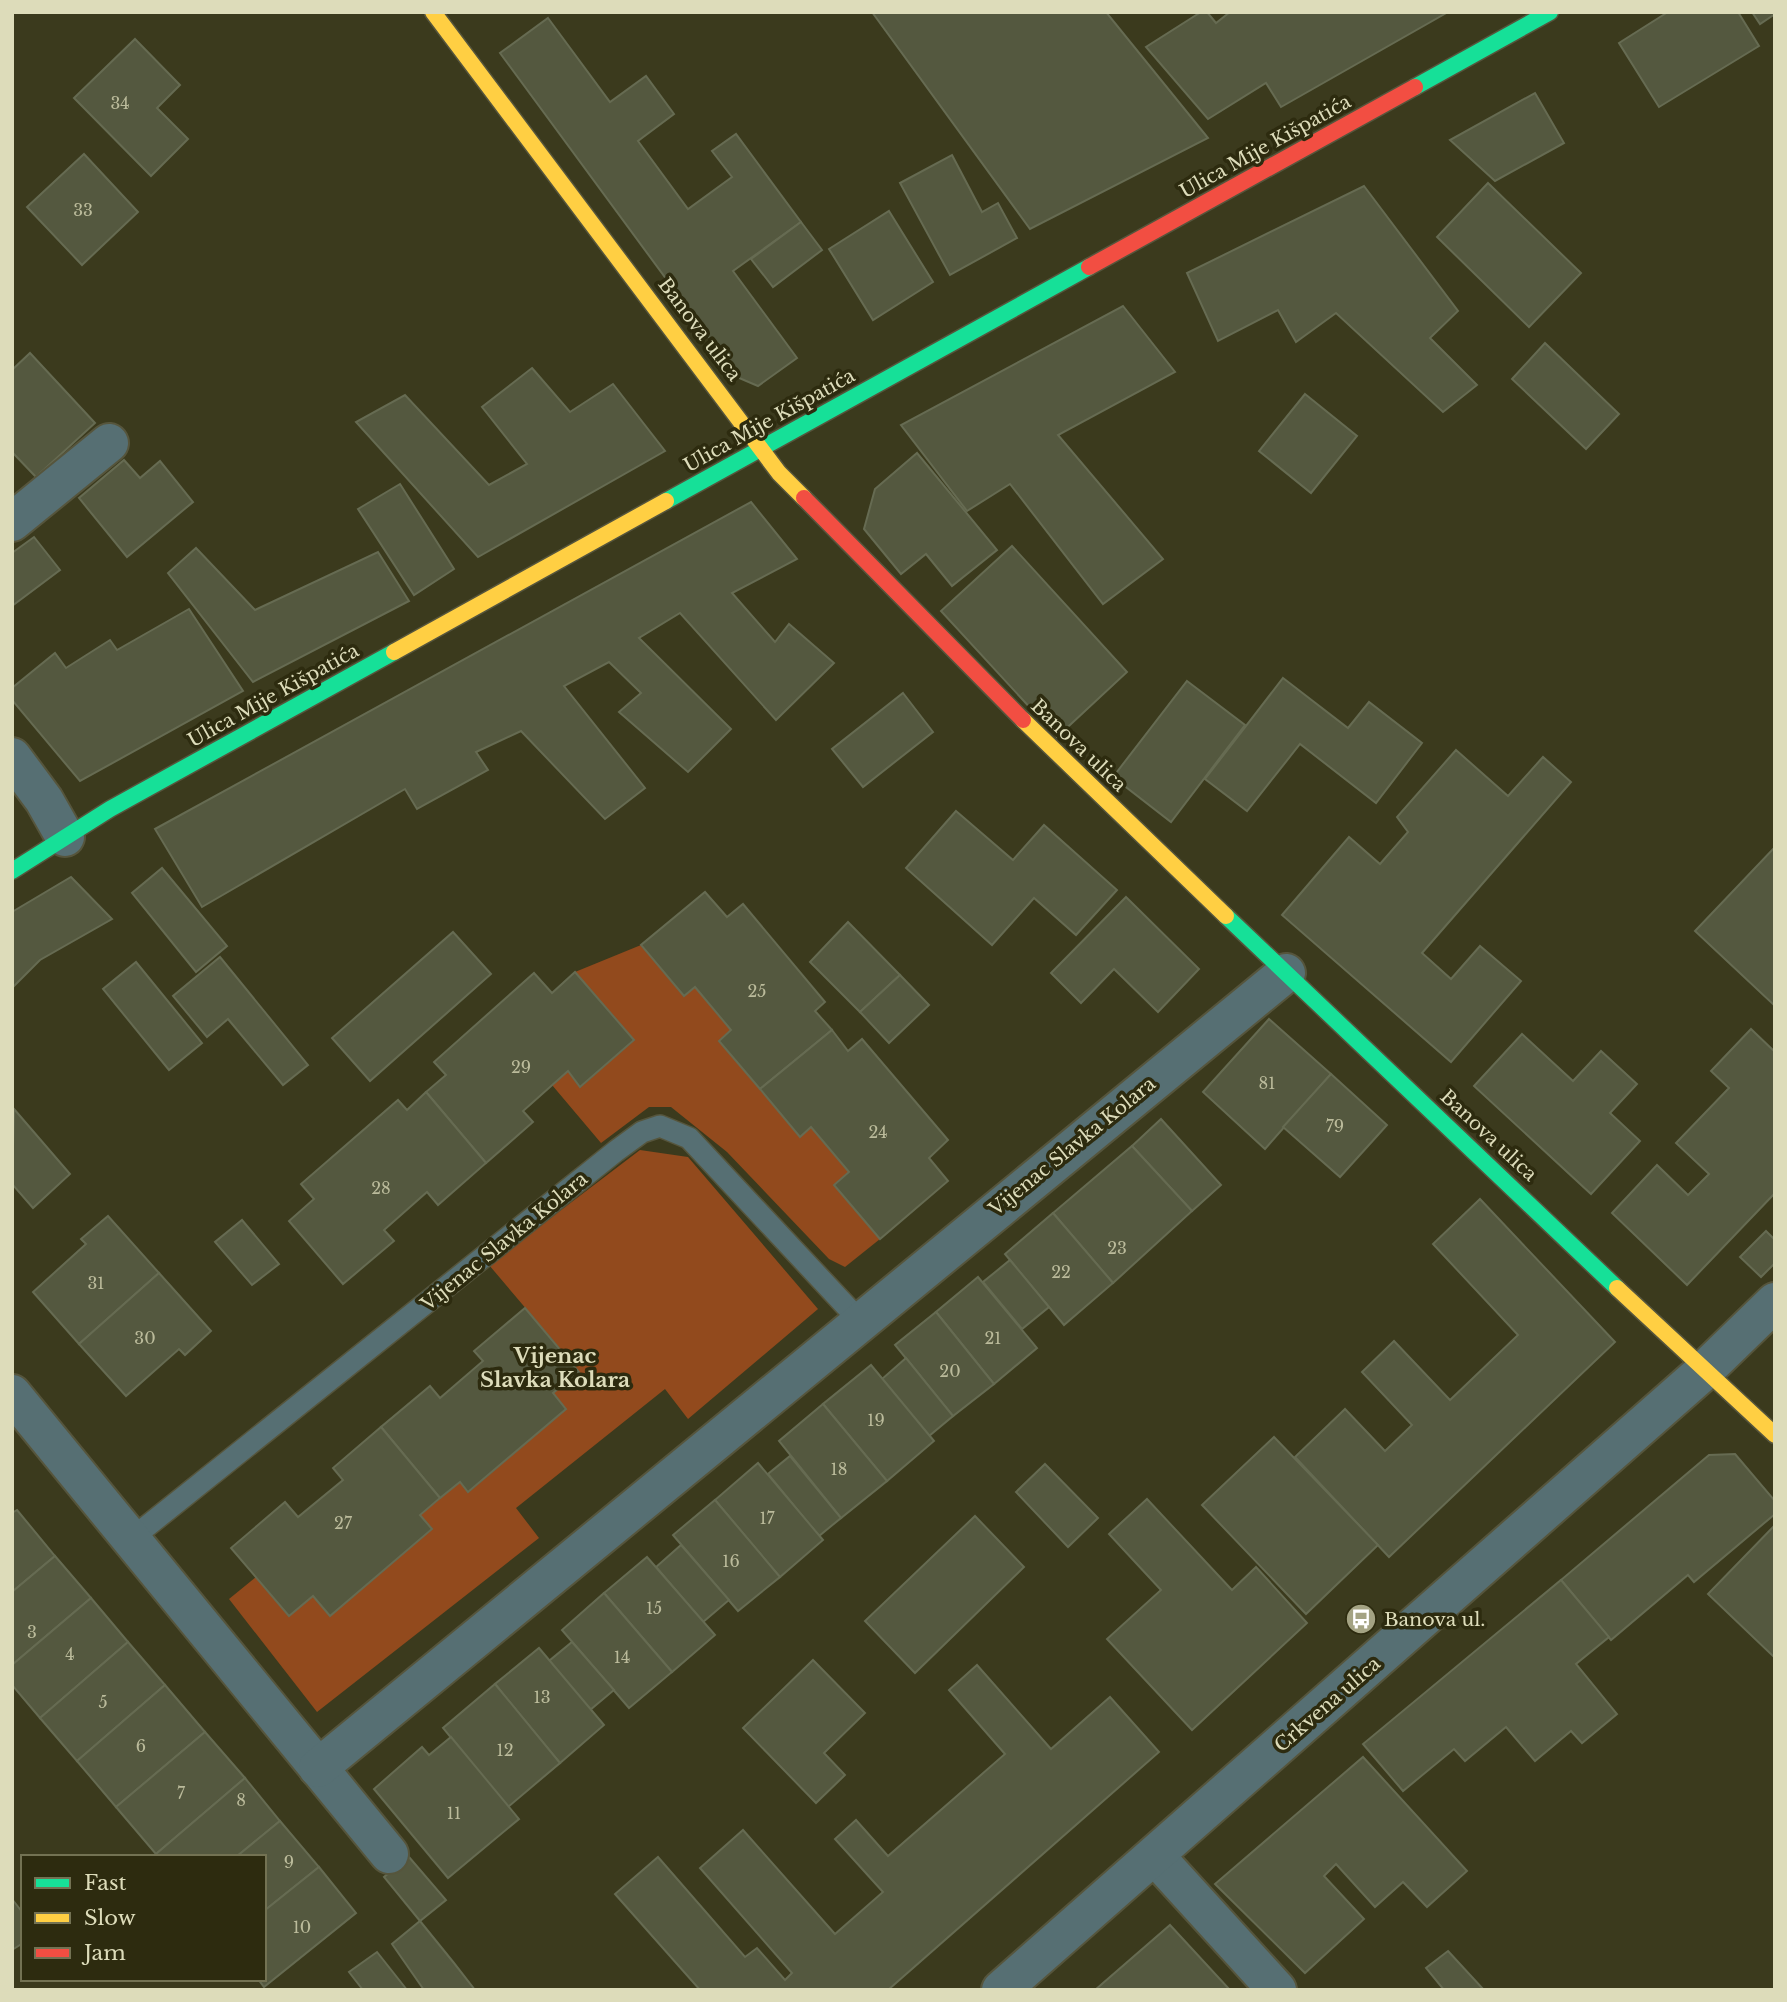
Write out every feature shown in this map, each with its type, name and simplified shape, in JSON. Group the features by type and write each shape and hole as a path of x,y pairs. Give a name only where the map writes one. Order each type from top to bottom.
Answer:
{"street":[{"name":"Banova ulica","path":"433,12 779,472 1050,748 1704,1371 1775,1435"},
{"name":"Ulica Mije Kišpatića","path":"12,871 110,809 1550,12"},
{"path":"12,522 110,443"},
{"path":"12,757 44,800 65,837"},
{"name":"Vijenac Slavka Kolara","path":"318,1768 1286,973"},
{"name":"Crkvena ulica","path":"1001,1990 1704,1371 1775,1302"},
{"path":"12,1394 388,1854"},
{"path":"1155,1856 1277,1990"}],"lane":[{"name":"Vijenac Slavka Kolara","path":"131,1539 616,1151 642,1132 660,1126 689,1138 860,1321"}],"shaded area":[{"path":"641,945 684,996 695,987 731,1030 719,1041 800,1137 811,1127 849,1172 834,1185 880,1239 845,1267 829,1259 727,1152 671,1107 649,1107 601,1143 552,1085 568,1071 581,1087 634,1040 575,972"},
{"path":"640,1150 688,1157 818,1309 688,1419 665,1389 516,1508 539,1538 317,1712 229,1599 256,1577 289,1616 313,1596 330,1615 432,1529 420,1515 460,1482 469,1492 566,1409 553,1393 579,1371 489,1265"}],"building":[{"path":"872,12 1106,12 1208,138 1030,229"},
{"path":"1201,12 1207,12 1216,23 1230,12 1448,12 1281,107 1266,83 1208,119 1146,47"},
{"path":"1668,12 1738,12 1759,46 1659,107 1619,43"},
{"path":"1752,12 1775,12 1775,14 1760,24"},
{"path":"548,18 610,102 646,76 674,114 638,141 688,209 732,177 712,151 736,134 801,222 733,271 797,358 758,386 739,378 500,53"},
{"path":"135,39 180,85 157,108 188,139 151,176 74,98"},
{"path":"1535,93 1564,143 1495,181 1450,140"},
{"path":"84,154 138,212 82,265 27,207"},
{"path":"952,155 982,212 998,203 1017,238 950,275 900,183"},
{"path":"1488,183 1581,273 1529,327 1437,237"},
{"path":"1364,186 1458,311 1430,338 1477,385 1443,412 1336,313 1296,342 1278,310 1218,341 1187,273"},
{"path":"889,211 933,282 873,320 829,249"},
{"path":"801,222 822,250 773,287 751,259"},
{"path":"1123,306 1175,372 1058,435 1163,559 1103,604 1010,484 967,511 901,425"},
{"path":"1545,343 1619,414 1586,449 1512,379"},
{"path":"30,353 95,423 36,477 12,452 12,370"},
{"path":"532,368 570,412 613,384 665,451 478,557 356,422 405,395 489,485 527,464 482,407"},
{"path":"1305,394 1357,436 1311,493 1259,451"},
{"path":"917,453 997,550 952,586 926,554 901,574 864,529 875,489"},
{"path":"124,460 140,478 160,461 193,502 127,557 79,498"},
{"path":"400,484 454,569 414,595 358,509"},
{"path":"751,502 797,559 732,593 775,642 789,624 834,663 776,720 680,613 639,638 731,729 688,772 619,712 641,693 609,662 564,686 645,788 605,819 521,731 476,752 488,770 417,809 405,789 202,907 155,829"},
{"path":"34,537 60,570 12,606 12,553"},
{"path":"1012,546 1127,672 1057,737 941,611"},
{"path":"196,548 255,610 378,552 409,601 253,682 168,573"},
{"path":"189,609 243,691 80,781 12,700 12,688 55,653 66,668 110,640 117,650"},
{"path":"1283,678 1348,728 1369,702 1422,743 1376,803 1300,744 1247,811 1205,779"},
{"path":"1187,681 1245,725 1171,822 1113,777"},
{"path":"903,693 933,732 863,787 832,749"},
{"path":"1456,750 1508,796 1543,757 1571,782 1422,953 1451,979 1480,946 1521,981 1451,1062 1282,915 1349,837 1380,864 1408,832 1397,817"},
{"path":"956,811 1013,860 1044,825 1117,890 1076,935 1034,898 992,945 906,868"},
{"path":"1775,847 1775,1006 1695,931"},
{"path":"162,868 227,946 196,972 132,893"},
{"path":"71,877 112,919 40,960 12,988 12,912"},
{"path":"705,892 727,917 743,904 825,1002 815,1011 832,1030 760,1089 719,1041 731,1030 695,987 684,996 641,945"},
{"path":"1126,897 1199,969 1158,1012 1114,969 1081,1003 1051,973"},
{"path":"848,922 900,975 860,1012 810,962"},
{"path":"453,932 491,974 370,1081 332,1038"},
{"path":"220,957 308,1065 283,1085 228,1019 207,1037 173,996"},
{"path":"136,962 202,1043 169,1070 103,989"},
{"path":"575,972 634,1040 580,1087 568,1071 523,1111 533,1122 486,1163 426,1092 446,1075 434,1062 534,973 552,993"},
{"path":"900,975 929,1005 889,1043 860,1012"},
{"path":"1269,1019 1331,1074 1265,1149 1203,1092"},
{"path":"1751,1029 1775,1052 1775,1193 1687,1285 1612,1213 1657,1165 1688,1195 1709,1174 1676,1143 1729,1088 1711,1071"},
{"path":"832,1030 848,1051 862,1039 948,1140 929,1158 948,1181 880,1239 834,1185 849,1172 811,1127 800,1137 760,1089"},
{"path":"1522,1034 1573,1081 1601,1051 1637,1084 1610,1113 1640,1141 1591,1194 1474,1086"},
{"path":"1331,1074 1387,1125 1340,1177 1283,1127"},
{"path":"426,1092 486,1163 438,1205 427,1192 384,1230 394,1241 343,1284 289,1221 314,1199 301,1184 398,1100 407,1110"},
{"path":"14,1109 70,1174 33,1208 12,1184"},
{"path":"1161,1119 1221,1185 1192,1211 1132,1146"},
{"path":"1132,1146 1192,1211 1113,1283 1053,1213"},
{"path":"1480,1199 1615,1342 1389,1557 1295,1457 1345,1409 1385,1451 1412,1425 1362,1372 1394,1341 1450,1400 1518,1335 1433,1244"},
{"path":"1053,1213 1113,1283 1064,1325 1005,1254"},
{"path":"108,1216 159,1273 79,1344 33,1292 86,1244 81,1239"},
{"path":"242,1220 279,1264 252,1285 215,1242"},
{"path":"1766,1231 1775,1240 1775,1263 1761,1277 1740,1257"},
{"path":"1010,1260 1049,1307 1022,1329 983,1282"},
{"path":"159,1273 211,1331 185,1355 179,1349 126,1396 79,1344"},
{"path":"978,1277 1037,1348 994,1384 936,1312"},
{"path":"525,1308 579,1372 553,1393 566,1409 468,1492 460,1482 440,1498 381,1427 430,1386 440,1398 483,1361 474,1351"},
{"path":"936,1312 994,1384 953,1416 895,1345"},
{"path":"906,1358 953,1416 929,1436 882,1379"},
{"path":"871,1365 934,1441 887,1481 823,1404"},
{"path":"823,1404 887,1481 841,1518 779,1441"},
{"path":"381,1427 440,1498 420,1515 432,1529 330,1616 313,1596 289,1616 231,1548 285,1502 298,1517 343,1480 333,1468"},
{"path":"1274,1437 1378,1545 1306,1614 1202,1505"},
{"path":"1735,1454 1775,1501 1775,1514 1694,1582 1688,1575 1611,1640 1561,1580 1709,1455"},
{"path":"790,1456 841,1518 819,1536 768,1474"},
{"path":"758,1463 823,1540 780,1577 715,1500"},
{"path":"1045,1464 1098,1518 1068,1547 1016,1492"},
{"path":"1147,1499 1232,1590 1256,1567 1307,1623 1192,1730 1107,1639 1161,1590 1109,1534"},
{"path":"715,1500 780,1577 738,1611 673,1535"},
{"path":"17,1510 55,1556 12,1592 12,1513"},
{"path":"975,1516 1024,1567 915,1673 865,1621"},
{"path":"1775,1525 1775,1658 1708,1594"},
{"path":"681,1545 729,1600 703,1622 656,1567"},
{"path":"55,1556 91,1598 12,1665 12,1592"},
{"path":"647,1557 715,1635 672,1672 604,1593"},
{"path":"1561,1580 1609,1637 1576,1664 1617,1714 1582,1743 1571,1731 1535,1761 1506,1727 1465,1761 1454,1749 1403,1791 1363,1744"},
{"path":"604,1593 672,1672 629,1708 562,1630"},
{"path":"91,1598 128,1642 40,1718 12,1685 12,1665"},
{"path":"128,1642 165,1685 77,1761 40,1718"},
{"path":"572,1642 614,1690 590,1710 549,1661"},
{"path":"539,1648 604,1725 560,1763 495,1684"},
{"path":"813,1660 865,1713 824,1753 845,1775 816,1803 743,1728"},
{"path":"977,1665 1051,1749 1110,1697 1159,1752 888,1990 700,1990 615,1894 658,1857 745,1957 757,1948 785,1980 792,1973 700,1868 743,1830 835,1934 883,1892 835,1839 856,1820 888,1856 1005,1754 949,1690"},
{"path":"495,1684 560,1763 508,1807 443,1728"},
{"path":"165,1685 205,1732 116,1807 77,1761"},
{"path":"205,1732 245,1778 156,1854 116,1807"},
{"path":"451,1737 519,1819 448,1878 374,1789 422,1747 429,1755"},
{"path":"1363,1757 1467,1871 1427,1907 1403,1882 1375,1907 1336,1864 1324,1876 1364,1919 1305,1973 1215,1884"},
{"path":"245,1778 280,1821 238,1855 156,1854"},
{"path":"280,1821 319,1867 266,1909 266,1855 238,1855"},
{"path":"409,1857 446,1900 420,1921 384,1877"},
{"path":"319,1867 356,1913 264,1987 260,1981 266,1981 266,1909"},
{"path":"12,1899 21,1910 21,1944 12,1950"},
{"path":"420,1921 475,1990 424,1990 392,1944"},
{"path":"1170,1925 1230,1990 1095,1990"},
{"path":"1448,1951 1484,1990 1444,1990 1426,1968"},
{"path":"377,1952 407,1990 363,1990 349,1972"}],"traffic: fast":[{"path":"1415,87 1550,12"},
{"path":"666,501 1089,267"},
{"path":"12,871 110,809 394,652"},
{"path":"1226,916 1617,1288"}],"traffic: slow":[{"path":"433,12 779,473 804,498"},
{"path":"394,652 666,501"},
{"path":"1023,720 1226,916"},
{"path":"1617,1288 1775,1435"}],"traffic: jam":[{"path":"1089,267 1415,87"},
{"path":"804,498 1023,720"}],"place":[{"name":"Banova ul.","path":"1361,1619"}],"district":[{"name":"Vijenac Slavka Kolara","path":"555,1368"}]}
